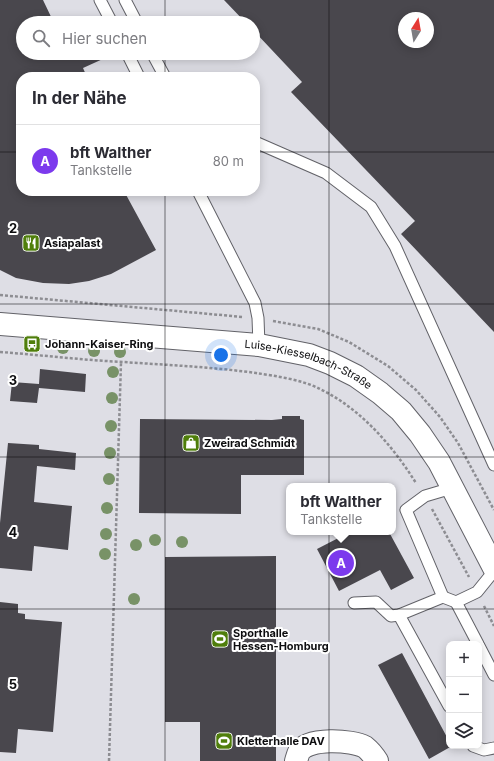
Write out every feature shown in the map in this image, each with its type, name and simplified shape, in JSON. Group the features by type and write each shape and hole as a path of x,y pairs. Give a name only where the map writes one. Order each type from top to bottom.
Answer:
{"street":[{"name":"Luise-Kiesselbach-Straße","path":"0,324 259,345 309,355 330,363 356,376 380,393 401,411 420,434 438,462 494,569"},
{"path":"296,761 299,751 310,743 348,742 364,747 374,756 377,761"}],"lane":[{"path":"100,0 108,16"},
{"path":"125,0 133,16"},
{"path":"130,60 136,72"},
{"path":"156,60 162,72"},
{"path":"260,144 326,173 371,207 395,246 494,465"},
{"path":"201,196 255,303 258,318 259,345"},
{"path":"452,488 425,496 406,510 444,597 456,602 476,641"},
{"path":"456,602 477,592 494,569"},
{"path":"354,604 376,602 391,616 399,615 444,597"},
{"path":"399,615 446,701"},
{"path":"482,652 494,675"},
{"path":"481,749 484,750 494,748"}],"path":[{"path":"0,352 242,371 282,376 320,388 353,410 376,430 403,462 425,496 494,626"},
{"path":"109,761 121,362"}],"building":[{"path":"0,0 43,0 51,16 16,16 16,60 101,60 83,68 85,72 16,72 16,196 127,196 156,250 111,274 89,281 69,284 43,283 16,278 0,270"},
{"path":"224,0 494,0 494,332 401,234 415,221 291,92 302,82 260,37 260,16 239,16"},
{"path":"40,369 86,374 85,392 39,388 37,403 10,401 12,382 39,384"},
{"path":"282,416 300,416 300,419 304,420 304,475 241,475 241,514 139,513 140,419 272,420 282,419"},
{"path":"8,443 39,445 39,449 76,453 75,470 37,466 34,502 72,506 68,550 34,546 32,571 0,568 0,523"},
{"path":"344,535 391,535 414,578 391,590 380,570 339,591 317,549"},
{"name":"Sporthalle Hessen-Homburg","path":"276,556 276,761 200,761 200,722 165,722 165,557"},
{"path":"0,602 18,604 18,613 25,614 25,619 62,622 53,732 18,729 16,753 0,752"},
{"path":"402,653 446,735 447,749 429,759 378,665"}],"place":[{"name":"Asiapalast","path":"31,243"},
{"name":"Johann-Kaiser-Ring","path":"32,344"},
{"name":"Zweirad Schmidt","path":"191,443"},
{"name":"bft Walther","path":"341,563"},
{"name":"Sporthalle Hessen-Homburg","path":"220,639"},
{"name":"Kletterhalle DAV","path":"224,741"}]}
